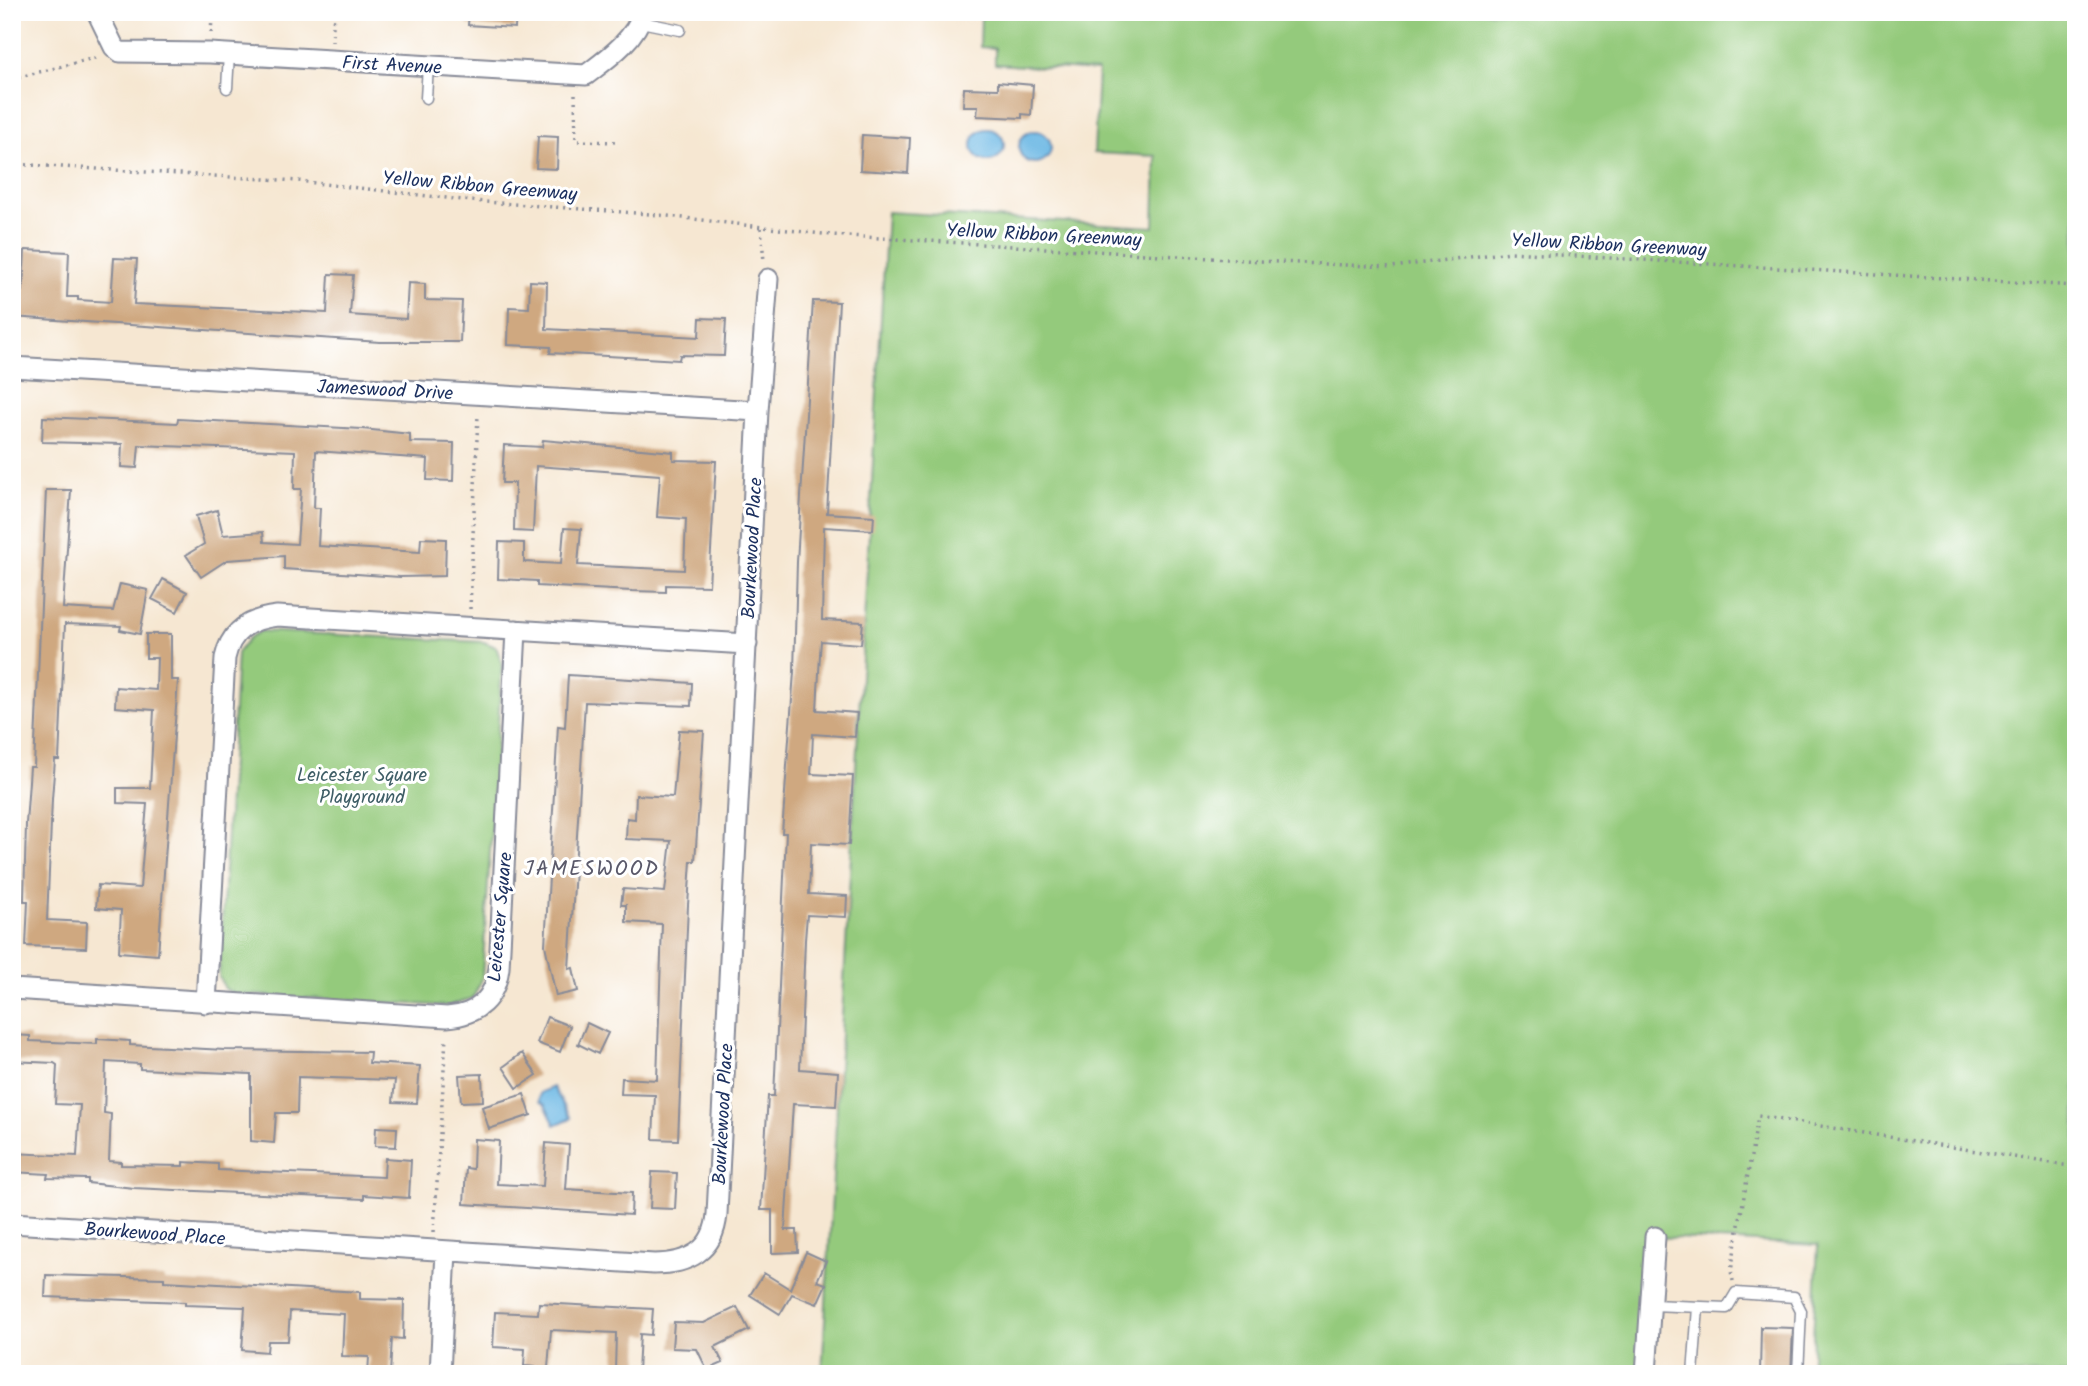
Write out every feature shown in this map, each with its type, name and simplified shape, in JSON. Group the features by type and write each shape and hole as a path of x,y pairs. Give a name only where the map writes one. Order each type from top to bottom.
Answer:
{"street":[{"path":"96,12 117,49"},
{"name":"First Avenue","path":"117,49 586,75 615,53 642,17"},
{"name":"Bourkewood Place","path":"12,1223 669,1264 697,1255 710,1242 717,1214 758,411 768,279"},
{"name":"Jameswood Drive","path":"12,367 758,411"},
{"path":"206,1003 225,658 228,645 236,633 259,618 277,616 747,644"},
{"name":"Leicester Square","path":"12,989 447,1017 459,1016 485,1003 497,981 516,630"},
{"path":"1646,1374 1655,1237"},
{"path":"440,1251 440,1374"}],"lane":[{"path":"642,17 680,30"},
{"path":"227,88 229,54"},
{"path":"426,98 428,66"},
{"path":"1651,1305 1727,1308 1736,1293 1788,1295 1797,1299 1801,1311 1798,1374"},
{"path":"1693,1374 1698,1307"}],"path":[{"path":"331,61 334,12"},
{"path":"12,79 117,49"},
{"path":"574,74 576,141 619,142"},
{"name":"Yellow Ribbon Greenway","path":"12,164 298,181 472,201 650,214 831,235 1372,267 1414,265 1510,252 2076,286"},
{"path":"761,228 768,279"},
{"path":"470,628 479,395"},
{"path":"440,1251 447,1017"},
{"path":"1736,1293 1731,1271 1758,1116 2076,1167"}],"green space":[{"path":"895,12 2076,12 2076,1374 1811,1374 1818,1245 1655,1237 1646,1374 822,1374 887,212 1154,227 1156,156 1094,153 1098,71 995,64 995,48 980,47 981,16"},
{"name":"Leicester Square Playground","path":"261,631 484,642 496,647 502,663 482,979 473,998 448,1006 235,994 225,989 219,977 237,653 249,638"}],"water":[{"path":"988,129 999,134 1004,145 999,156 988,161 977,156 972,145 977,134"},
{"path":"1035,131 1046,136 1051,147 1046,158 1035,163 1024,158 1019,147 1024,136"},
{"path":"553,1087 571,1118 555,1125 545,1105 539,1101 540,1093"}],"building":[{"path":"469,12 516,12 515,28 468,25"},
{"path":"998,82 1033,85 1031,115 1022,114 1022,118 977,116 978,106 963,106 964,88 998,89"},
{"path":"862,135 910,138 908,173 860,170"},
{"path":"538,136 558,137 557,169 536,168"},
{"path":"25,250 69,252 67,297 78,297 78,300 111,302 114,258 137,259 134,304 327,313 329,274 353,275 350,315 406,319 408,283 425,284 425,300 462,301 460,342 380,342 12,317 12,290 23,291"},
{"path":"530,281 547,282 546,329 699,337 700,318 726,319 724,356 680,355 679,360 550,353 551,347 508,345 509,307 529,308"},
{"path":"813,301 839,302 827,513 874,516 873,530 824,527 822,620 863,622 861,644 821,641 820,654 817,710 857,713 855,737 813,734 811,774 853,776 849,845 811,843 809,894 847,896 846,917 807,915 805,940 800,1069 838,1072 836,1106 793,1104 785,1230 797,1230 798,1252 772,1253 772,1210 761,1210 768,1096 774,1096 786,833 782,833 794,672 797,562"},
{"path":"43,417 177,423 178,419 362,429 410,434 410,442 454,443 453,481 427,480 428,459 316,451 314,508 320,508 318,546 420,552 421,538 446,539 445,576 400,577 284,569 284,556 227,560 201,577 186,555 204,544 196,516 217,510 223,535 263,532 264,542 297,544 301,489 294,489 295,451 139,445 137,468 121,467 122,444 42,442"},
{"path":"543,440 673,452 673,460 716,461 709,586 666,585 666,592 632,591 537,586 537,581 498,579 499,542 524,543 524,562 561,564 564,528 581,529 578,565 684,570 686,519 657,517 660,475 536,466 533,532 514,531 515,483 502,483 504,445 542,447"},
{"path":"46,490 71,490 63,608 113,611 120,584 148,590 140,634 120,630 121,626 65,624 59,760 55,760 52,799 47,920 87,922 86,948 26,946 26,824 30,767 34,767"},
{"path":"163,579 187,592 177,612 152,599"},
{"path":"146,634 171,634 171,680 178,680 158,955 119,952 121,910 96,908 98,885 140,888 147,804 117,803 117,788 150,788 154,710 115,707 116,687 156,690 157,658 146,658"},
{"path":"568,675 692,683 691,706 585,702 569,969 573,968 578,991 556,996 545,945 558,726 565,727"},
{"path":"679,730 704,731 695,861 691,861 688,905 678,1140 653,1139 655,1095 621,1094 622,1078 657,1080 662,924 626,922 626,905 621,905 623,889 665,892 671,841 626,839 627,818 635,819 636,795 673,797"},
{"path":"547,1017 570,1026 560,1052 537,1043"},
{"path":"587,1023 608,1033 598,1054 578,1044"},
{"path":"12,1035 30,1036 30,1041 97,1044 97,1039 130,1041 130,1045 225,1050 370,1052 369,1063 420,1066 417,1103 393,1102 395,1080 298,1077 297,1113 276,1113 274,1143 251,1141 251,1074 140,1069 140,1064 106,1062 104,1113 111,1114 109,1161 121,1162 121,1165 183,1166 183,1162 218,1164 218,1170 384,1177 385,1158 411,1160 409,1198 364,1195 364,1199 134,1188 88,1183 88,1179 47,1178 48,1174 12,1172 12,1153 77,1156 80,1105 55,1104 57,1065 54,1063 12,1061"},
{"path":"522,1053 537,1075 517,1088 503,1067"},
{"path":"482,1074 483,1101 461,1102 459,1075"},
{"path":"524,1094 531,1115 489,1129 482,1107"},
{"path":"376,1127 397,1128 396,1147 375,1146"},
{"path":"474,1139 499,1141 497,1184 543,1186 546,1143 569,1145 566,1189 632,1193 631,1215 464,1204 466,1168 473,1169"},
{"path":"652,1172 677,1173 675,1209 650,1208"},
{"path":"806,1252 826,1261 817,1281 826,1284 817,1304 792,1294 780,1314 750,1295 764,1273 790,1289"},
{"path":"46,1275 164,1278 164,1281 360,1292 360,1299 404,1300 403,1339 392,1338 390,1374 368,1374 369,1357 342,1356 344,1314 290,1311 288,1341 268,1341 267,1352 242,1350 245,1307 45,1297"},
{"path":"539,1303 653,1309 651,1335 640,1334 638,1372 615,1371 616,1333 551,1330 548,1368 524,1366 525,1349 493,1347 495,1312 538,1314"},
{"path":"737,1307 749,1330 715,1347 723,1363 707,1370 697,1349 672,1348 674,1322 704,1323"},
{"path":"1761,1327 1793,1328 1791,1374 1760,1374"}],"district":[{"name":"JAMESWOOD","path":"592,868"}]}
